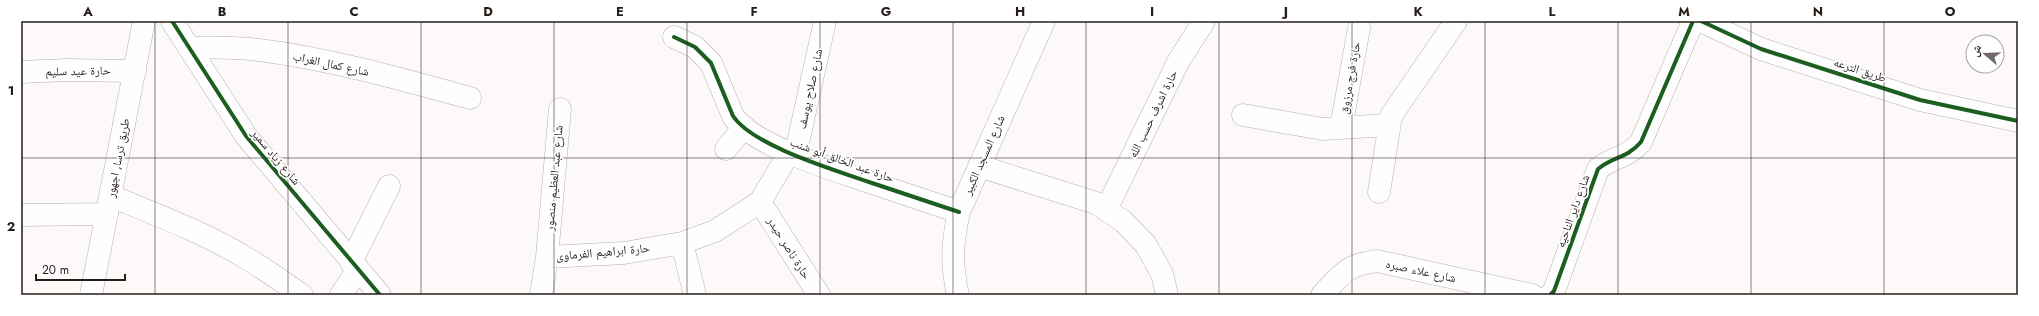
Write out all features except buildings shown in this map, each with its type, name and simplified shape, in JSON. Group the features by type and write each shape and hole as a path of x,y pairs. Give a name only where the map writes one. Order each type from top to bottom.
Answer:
{"street":[{"name":"طريق ترسا, اجهور","path":"90,295 109,205 144,21"},
{"name":"شارع زياد سمير","path":"172,21 246,136 380,295"},
{"name":"شارع صلاح يوسف","path":"792,155 825,21"},
{"name":"شارع المسجد الكبير","path":"958,295 953,274 952,243 959,212 1044,21"},
{"name":"حارة اشرف حسب الله","path":"1106,210 1178,62 1204,21"},
{"path":"1379,192 1391,116 1456,21"},
{"name":"شارع داير الناحيه","path":"1550,295 1554,291 1598,168 1605,163 1629,154 1641,142 1693,21"},
{"name":"طريق الترعه","path":"1700,21 1761,49 1920,100 2018,121"},
{"name":"حارة فرج مرزوق","path":"1341,128 1359,28"},
{"name":"حارة عبد الخالق أبو شنب","path":"674,37 695,47 711,63 733,116 738,123 744,127 792,155 959,212"},
{"name":"شارع كمال الغراب","path":"189,47 258,50 308,58 396,78 470,98"},
{"name":"حارة عيد سليم","path":"21,72 67,70 134,71"},
{"name":"شارع عبد العظيم منصور","path":"541,295 547,257 560,109"},
{"path":"1243,115 1323,129 1389,125"},
{"path":"726,149 744,127"},
{"name":"حارة ابراهيم الفرماوى","path":"547,257 624,253 682,243 715,231 760,202 792,155"},
{"path":"979,166 1096,203 1123,221 1146,245 1162,274 1167,295"},
{"path":"342,295 389,186"},
{"name":"حارة ناصر حيدر","path":"760,202 819,295"},
{"path":"21,215 109,205 183,226 248,259 302,295"},
{"path":"682,243 696,295"},
{"name":"شارع علاء صبره","path":"1322,295 1350,267 1360,263 1377,261 1498,291 1532,295"}],"cycle path":[{"path":"172,21 246,136 380,295"},
{"path":"1550,295 1554,291 1598,169 1630,152 1641,142 1693,21"},
{"path":"1701,21 1761,49 1920,100 2018,121"},
{"path":"674,37 695,47 711,63 733,116 743,127 758,137 776,147 816,164 959,212"}]}
